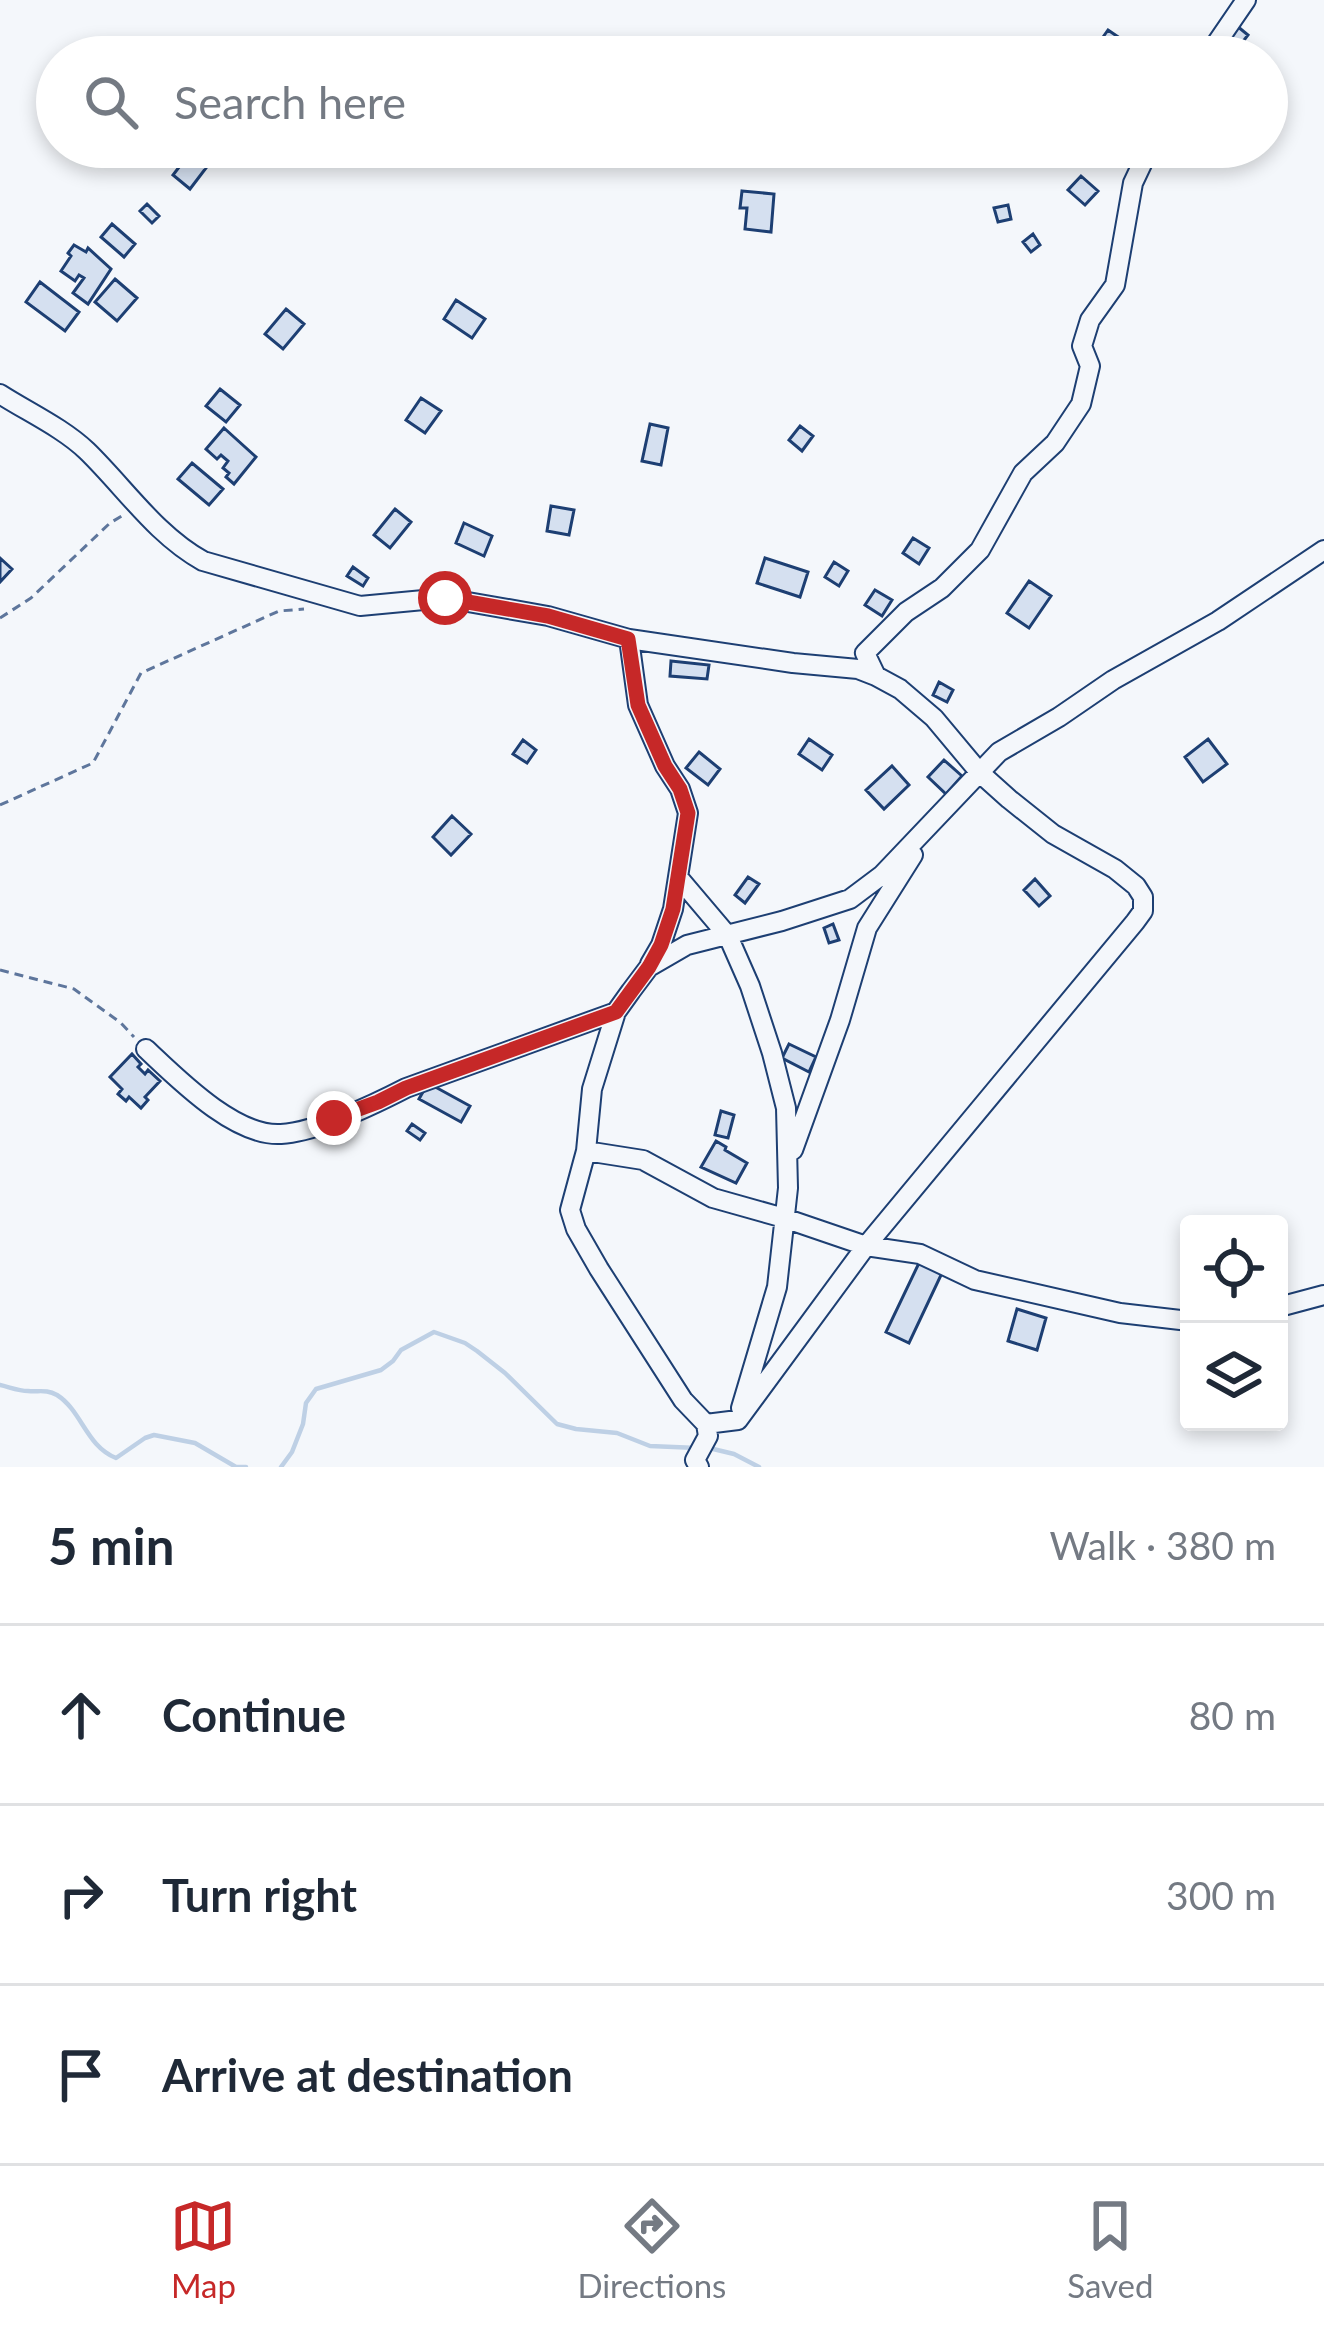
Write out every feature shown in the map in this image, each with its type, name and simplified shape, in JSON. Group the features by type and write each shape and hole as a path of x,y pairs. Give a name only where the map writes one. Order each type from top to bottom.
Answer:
{"street":[{"path":"1221,36 1246,0"},
{"path":"876,676 865,653 980,550 1023,473 1055,443 1081,404 1090,366 1082,346 1090,320 1115,285 1133,183 1140,168"},
{"path":"0,394 83,447 136,506 203,561 360,606 445,598 548,616 628,639 858,669 876,676 934,718 980,773 1053,834 1126,877 1143,897 1143,911 866,1246 738,1420 706,1424"},
{"path":"649,967 686,945 850,898 882,875 999,752 1218,621 1324,550"},
{"path":"628,639 638,705 688,813 673,909 661,945 616,1012 592,1089 586,1151 570,1210 576,1229 683,1400 706,1424 708,1436 694,1460 699,1467"},
{"path":"788,1163 840,1020 867,928 934,820"},
{"path":"678,877 728,936 751,986 786,1108 788,1163 777,1287 738,1420"},
{"path":"146,1049 198,1097 236,1122 277,1135 305,1129 616,1012"},
{"path":"586,1151 644,1160 700,1194 866,1246 920,1254 975,1280 1120,1313 1180,1320"},
{"path":"1288,1305 1324,1295"}],"path":[{"path":"0,618 31,598 136,506"},
{"path":"0,805 93,763 141,673 279,610 320,608"},
{"path":"0,970 74,989 121,1023 146,1049"}],"building":[{"path":"1237,26 1248,35 1247,36 1229,36"},
{"path":"178,168 206,168 190,189 173,175"},
{"path":"1081,176 1098,191 1085,205 1068,190"},
{"path":"742,191 774,194 771,232 745,229 747,208 740,208"},
{"path":"147,204 159,216 152,223 140,211"},
{"path":"1008,205 1011,219 998,222 994,208"},
{"path":"112,224 135,244 124,257 101,237"},
{"path":"1033,234 1040,245 1031,252 1023,242"},
{"path":"74,245 86,252 88,248 111,269 88,304 73,293 84,278 79,275 75,281 61,271"},
{"path":"115,279 137,298 117,321 95,302"},
{"path":"40,282 79,312 65,331 26,302"},
{"path":"456,300 485,319 472,338 444,319"},
{"path":"286,309 304,324 283,349 265,334"},
{"path":"220,389 240,405 226,422 206,406"},
{"path":"421,398 441,411 425,433 406,420"},
{"path":"650,424 668,428 661,465 642,461"},
{"path":"800,426 813,436 802,451 789,440"},
{"path":"224,428 256,457 234,484 223,468 228,461 206,449"},
{"path":"192,463 223,489 209,505 178,479"},
{"path":"551,506 574,510 569,535 547,531"},
{"path":"395,509 411,522 390,548 374,535"},
{"path":"464,523 492,536 484,556 456,543"},
{"path":"913,538 929,548 919,564 903,553"},
{"path":"0,558 12,569 0,582"},
{"path":"765,558 808,572 800,597 757,583"},
{"path":"834,562 848,571 839,586 825,577"},
{"path":"353,567 368,578 363,586 347,576"},
{"path":"1029,581 1051,596 1029,628 1007,613"},
{"path":"875,590 892,600 882,616 865,605"},
{"path":"671,661 709,665 707,679 670,676"},
{"path":"939,682 953,690 947,702 933,695"},
{"path":"809,739 832,755 822,770 799,754"},
{"path":"1208,739 1227,764 1203,782 1185,757"},
{"path":"523,740 536,750 527,763 513,754"},
{"path":"699,752 720,769 708,785 686,768"},
{"path":"944,760 962,776 946,794 928,777"},
{"path":"892,766 909,785 884,809 866,790"},
{"path":"452,816 471,834 451,855 433,837"},
{"path":"748,877 759,884 745,903 735,895"},
{"path":"1035,879 1050,896 1039,906 1024,890"},
{"path":"833,924 839,940 829,943 824,928"},
{"path":"789,1044 816,1057 809,1072 782,1058"},
{"path":"132,1054 145,1074 148,1070 160,1081 141,1108 118,1094 122,1089 110,1077"},
{"path":"428,1083 470,1106 461,1122 419,1099"},
{"path":"721,1111 734,1115 728,1138 715,1135"},
{"path":"412,1124 425,1133 420,1140 407,1131"},
{"path":"716,1141 747,1163 736,1183 701,1167"},
{"path":"919,1263 942,1273 909,1343 886,1332"},
{"path":"1017,1309 1046,1318 1037,1350 1008,1341"}],"waterway":[{"path":"281,1467 292,1452 306,1403 316,1389 381,1370 401,1350 434,1332 477,1351 557,1424 617,1433 650,1446 697,1448"},
{"path":"0,1385 57,1395 98,1445 116,1458 154,1435 195,1443 236,1467 246,1467"},
{"path":"709,1448 759,1467"}],"route":[{"path":"334,1118 616,1012 649,967 673,909 688,813 638,705 628,639 548,616 445,598"}]}
